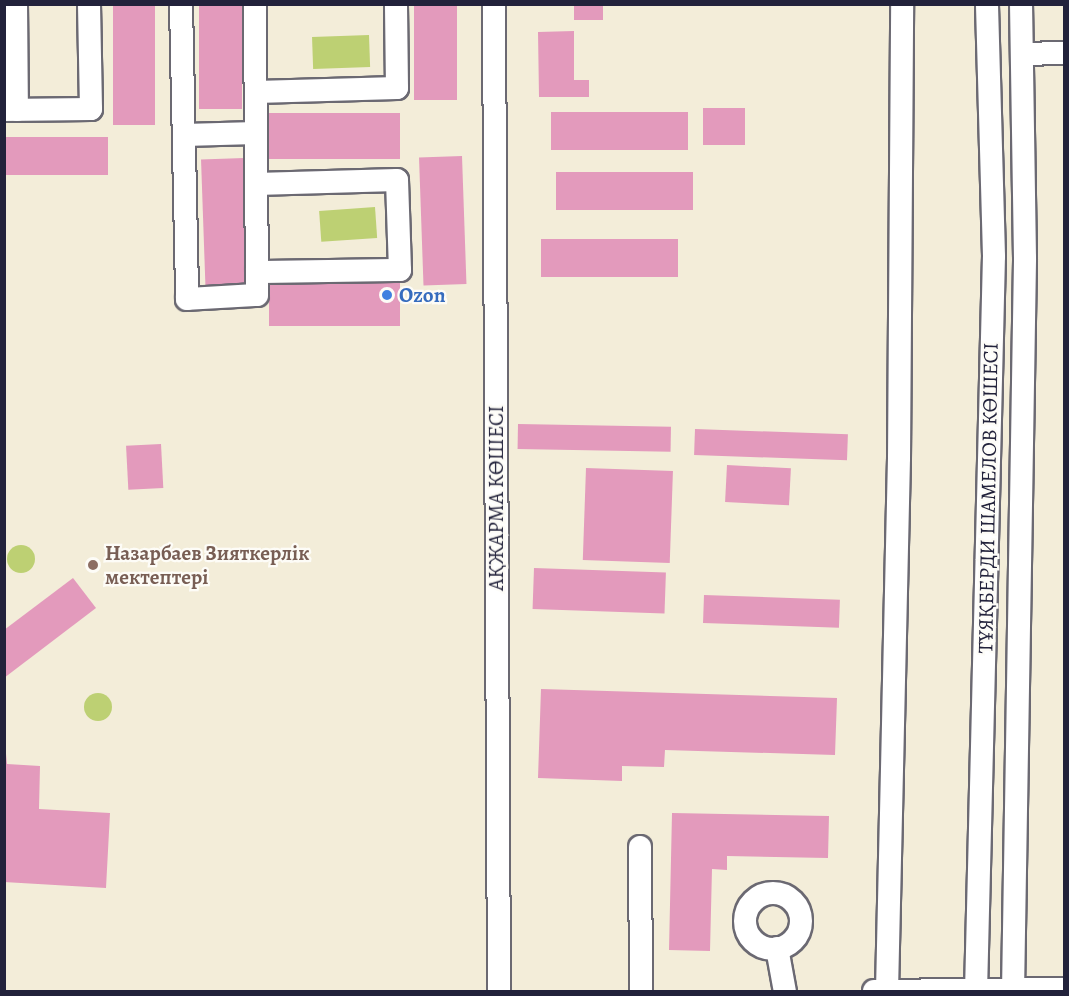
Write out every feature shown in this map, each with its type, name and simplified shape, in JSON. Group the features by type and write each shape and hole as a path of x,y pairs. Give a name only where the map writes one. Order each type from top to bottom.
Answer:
{"street":[{"path":"16,4 11,110 91,109 89,4"},
{"path":"181,4 187,299 257,295 255,4"},
{"path":"256,92 398,88 396,4"},
{"name":"АҚЖАРМА КӨШЕСІ","path":"494,4 499,992"},
{"path":"887,991 899,469 902,4"},
{"name":"ТҰЯҚБЕРДИ ШАМЕЛОВ КӨШЕСІ","path":"976,990 994,256 987,4"},
{"name":"ТҰЯҚБЕРДИ ШАМЕЛОВ КӨШЕСІ","path":"1013,990 1025,258 1021,4"},
{"path":"1022,54 1065,53"},
{"path":"184,135 256,133"},
{"path":"256,184 397,180 400,270 257,272"},
{"path":"640,847 641,992"},
{"path":"777,948 785,992"},
{"path":"873,992 1065,989"}],"green space":[{"path":"369,35 370,67 313,69 312,37"},
{"path":"375,207 377,238 321,242 319,211"},
{"path":"21,545 31,549 35,559 31,569 21,573 11,569 7,559 11,549"},
{"path":"98,693 108,697 112,707 108,717 98,721 88,717 84,707 88,697"}],"building":[{"path":"113,4 155,4 155,125 113,125"},
{"path":"414,4 457,4 457,100 414,100"},
{"path":"574,4 603,4 603,20 574,20"},
{"path":"199,5 242,5 242,109 199,109"},
{"path":"574,31 574,80 589,80 589,97 539,97 538,32"},
{"path":"703,108 745,108 745,145 703,145"},
{"path":"551,112 688,112 688,150 551,150"},
{"path":"269,113 400,113 400,159 269,159"},
{"path":"4,137 108,137 108,175 4,175"},
{"path":"462,156 466,284 423,285 419,158"},
{"path":"244,158 248,285 205,286 201,160"},
{"path":"556,172 693,172 693,210 556,210"},
{"path":"541,239 678,239 678,277 541,277"},
{"path":"269,280 400,280 400,326 269,326"},
{"path":"518,424 671,427 671,452 518,449"},
{"path":"695,429 848,434 847,460 694,455"},
{"path":"161,444 163,488 128,490 126,446"},
{"path":"727,465 791,468 789,505 725,502"},
{"path":"586,468 673,471 670,563 583,560"},
{"path":"534,568 666,573 664,614 533,609"},
{"path":"73,578 96,608 4,678 4,630"},
{"path":"704,595 840,600 839,628 703,623"},
{"path":"541,689 837,698 835,755 665,750 664,767 622,766 622,781 538,778"},
{"path":"4,733 7,764 40,766 39,809 110,813 106,888 4,882"},
{"path":"672,813 829,816 828,858 727,856 727,870 712,869 710,951 669,950"}],"place":[{"name":"Ozon","path":"387,295"},
{"name":"Назарбаев Зияткерлік мектептері","path":"93,565"}]}
